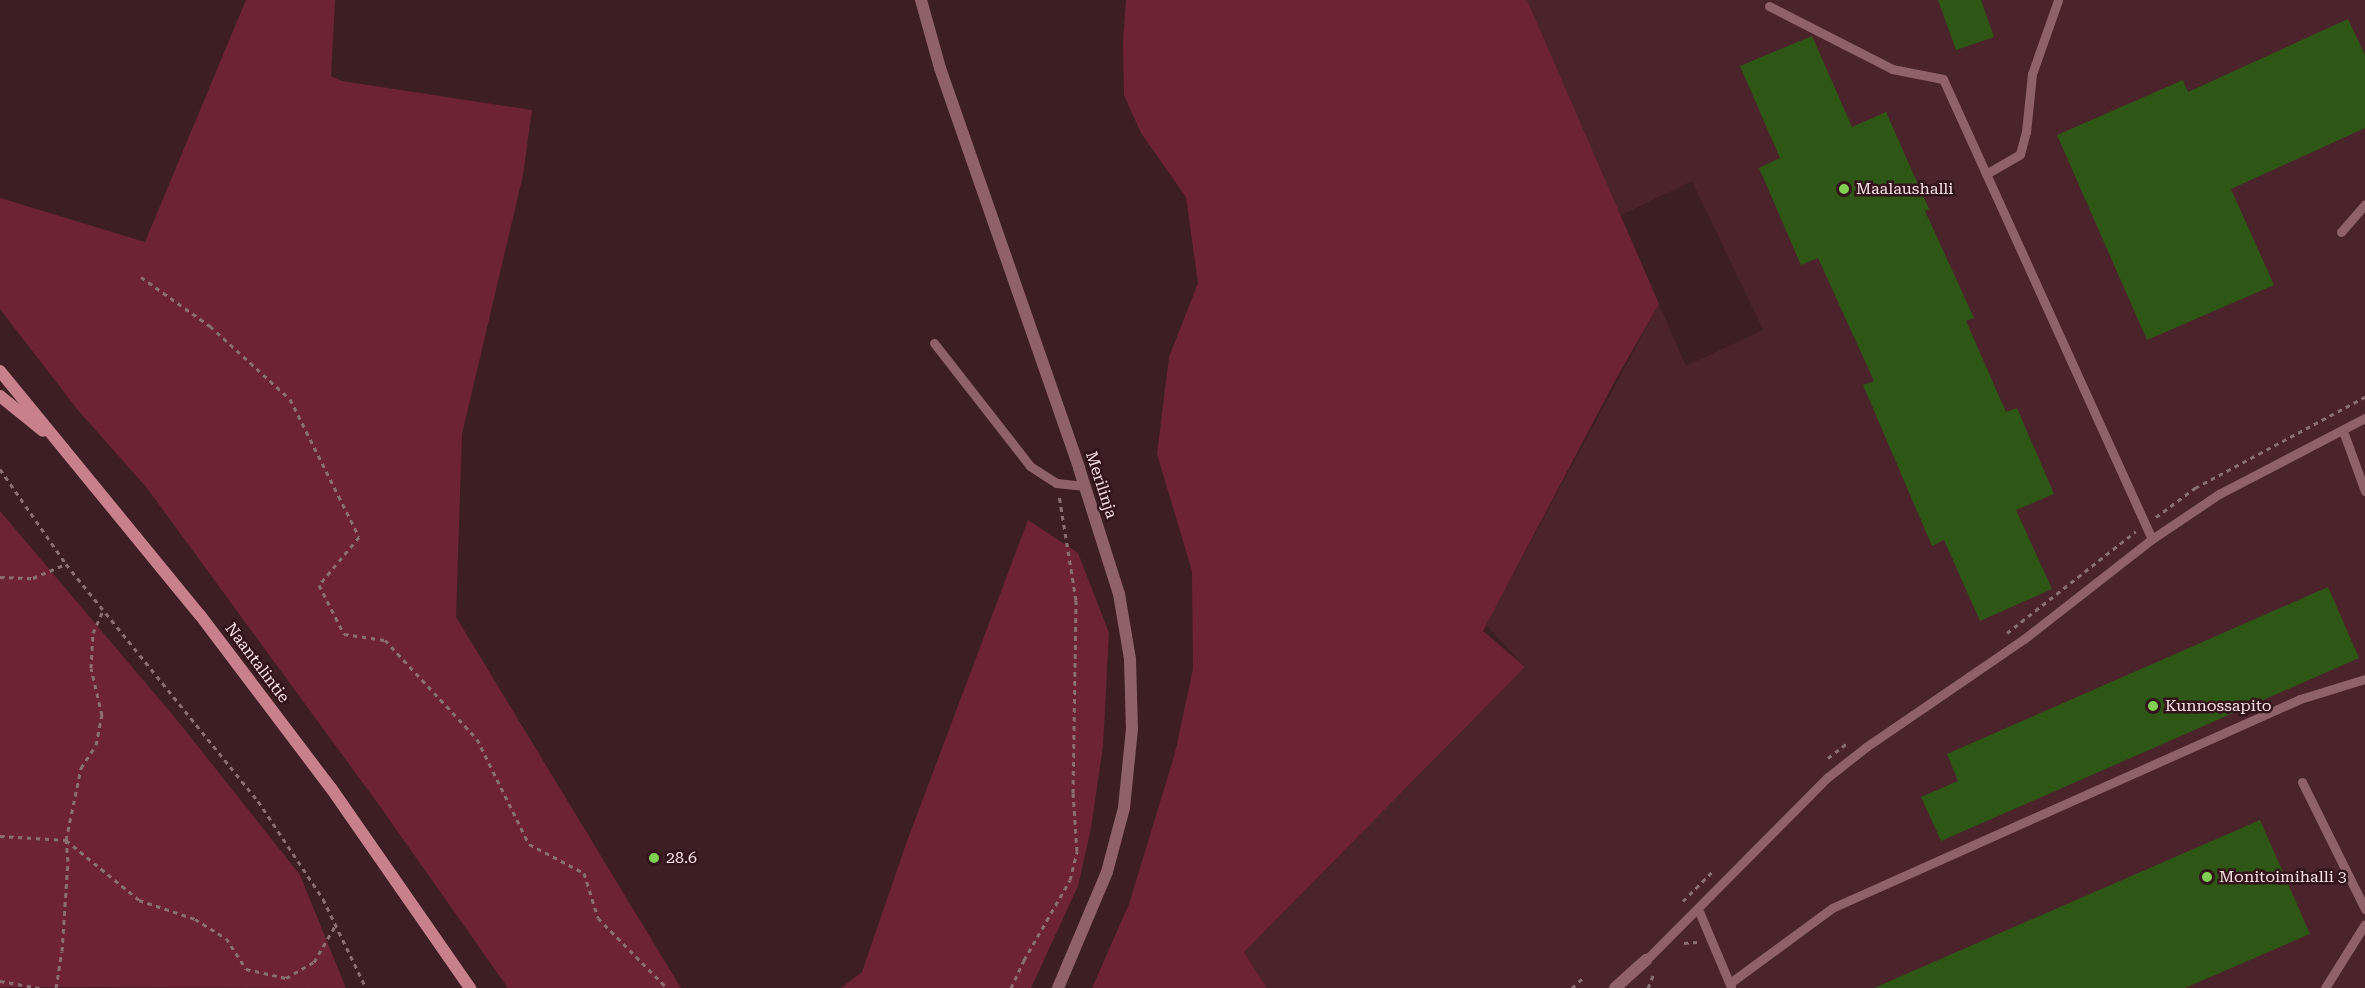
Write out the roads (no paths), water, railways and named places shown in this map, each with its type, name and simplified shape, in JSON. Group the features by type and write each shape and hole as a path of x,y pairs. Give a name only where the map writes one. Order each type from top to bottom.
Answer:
{"main road":[{"name":"Naantalintie","path":"0,371 200,615 331,788 470,988"},
{"path":"0,396 67,451"}],"street":[{"name":"Merilinja","path":"921,0 940,68 1085,486 1119,594 1130,659 1132,739 1124,808 1115,849 1058,988"},
{"path":"1615,988 1646,960"}],"lane":[{"path":"1986,174 2020,154 2026,132 2032,74 2058,0"},
{"path":"1769,6 1892,69 1943,79 2152,539"},
{"path":"2341,232 2365,204"},
{"path":"934,343 1030,466 1056,483 1085,486"},
{"path":"1646,960 1828,777 1866,747 2024,639 2152,539 2219,494 2365,418"},
{"path":"2343,431 2365,491"},
{"path":"1698,909 1731,985 1832,908 2300,699 2365,680"},
{"path":"2302,782 2365,909"},
{"path":"2325,988 2365,924"}],"place":[{"name":"Maalaushalli","path":"1844,189"},
{"name":"Kunnossapito","path":"2153,706"},
{"name":"28.6","path":"654,858"},
{"name":"Monitoimihalli 3","path":"2207,877"}]}
